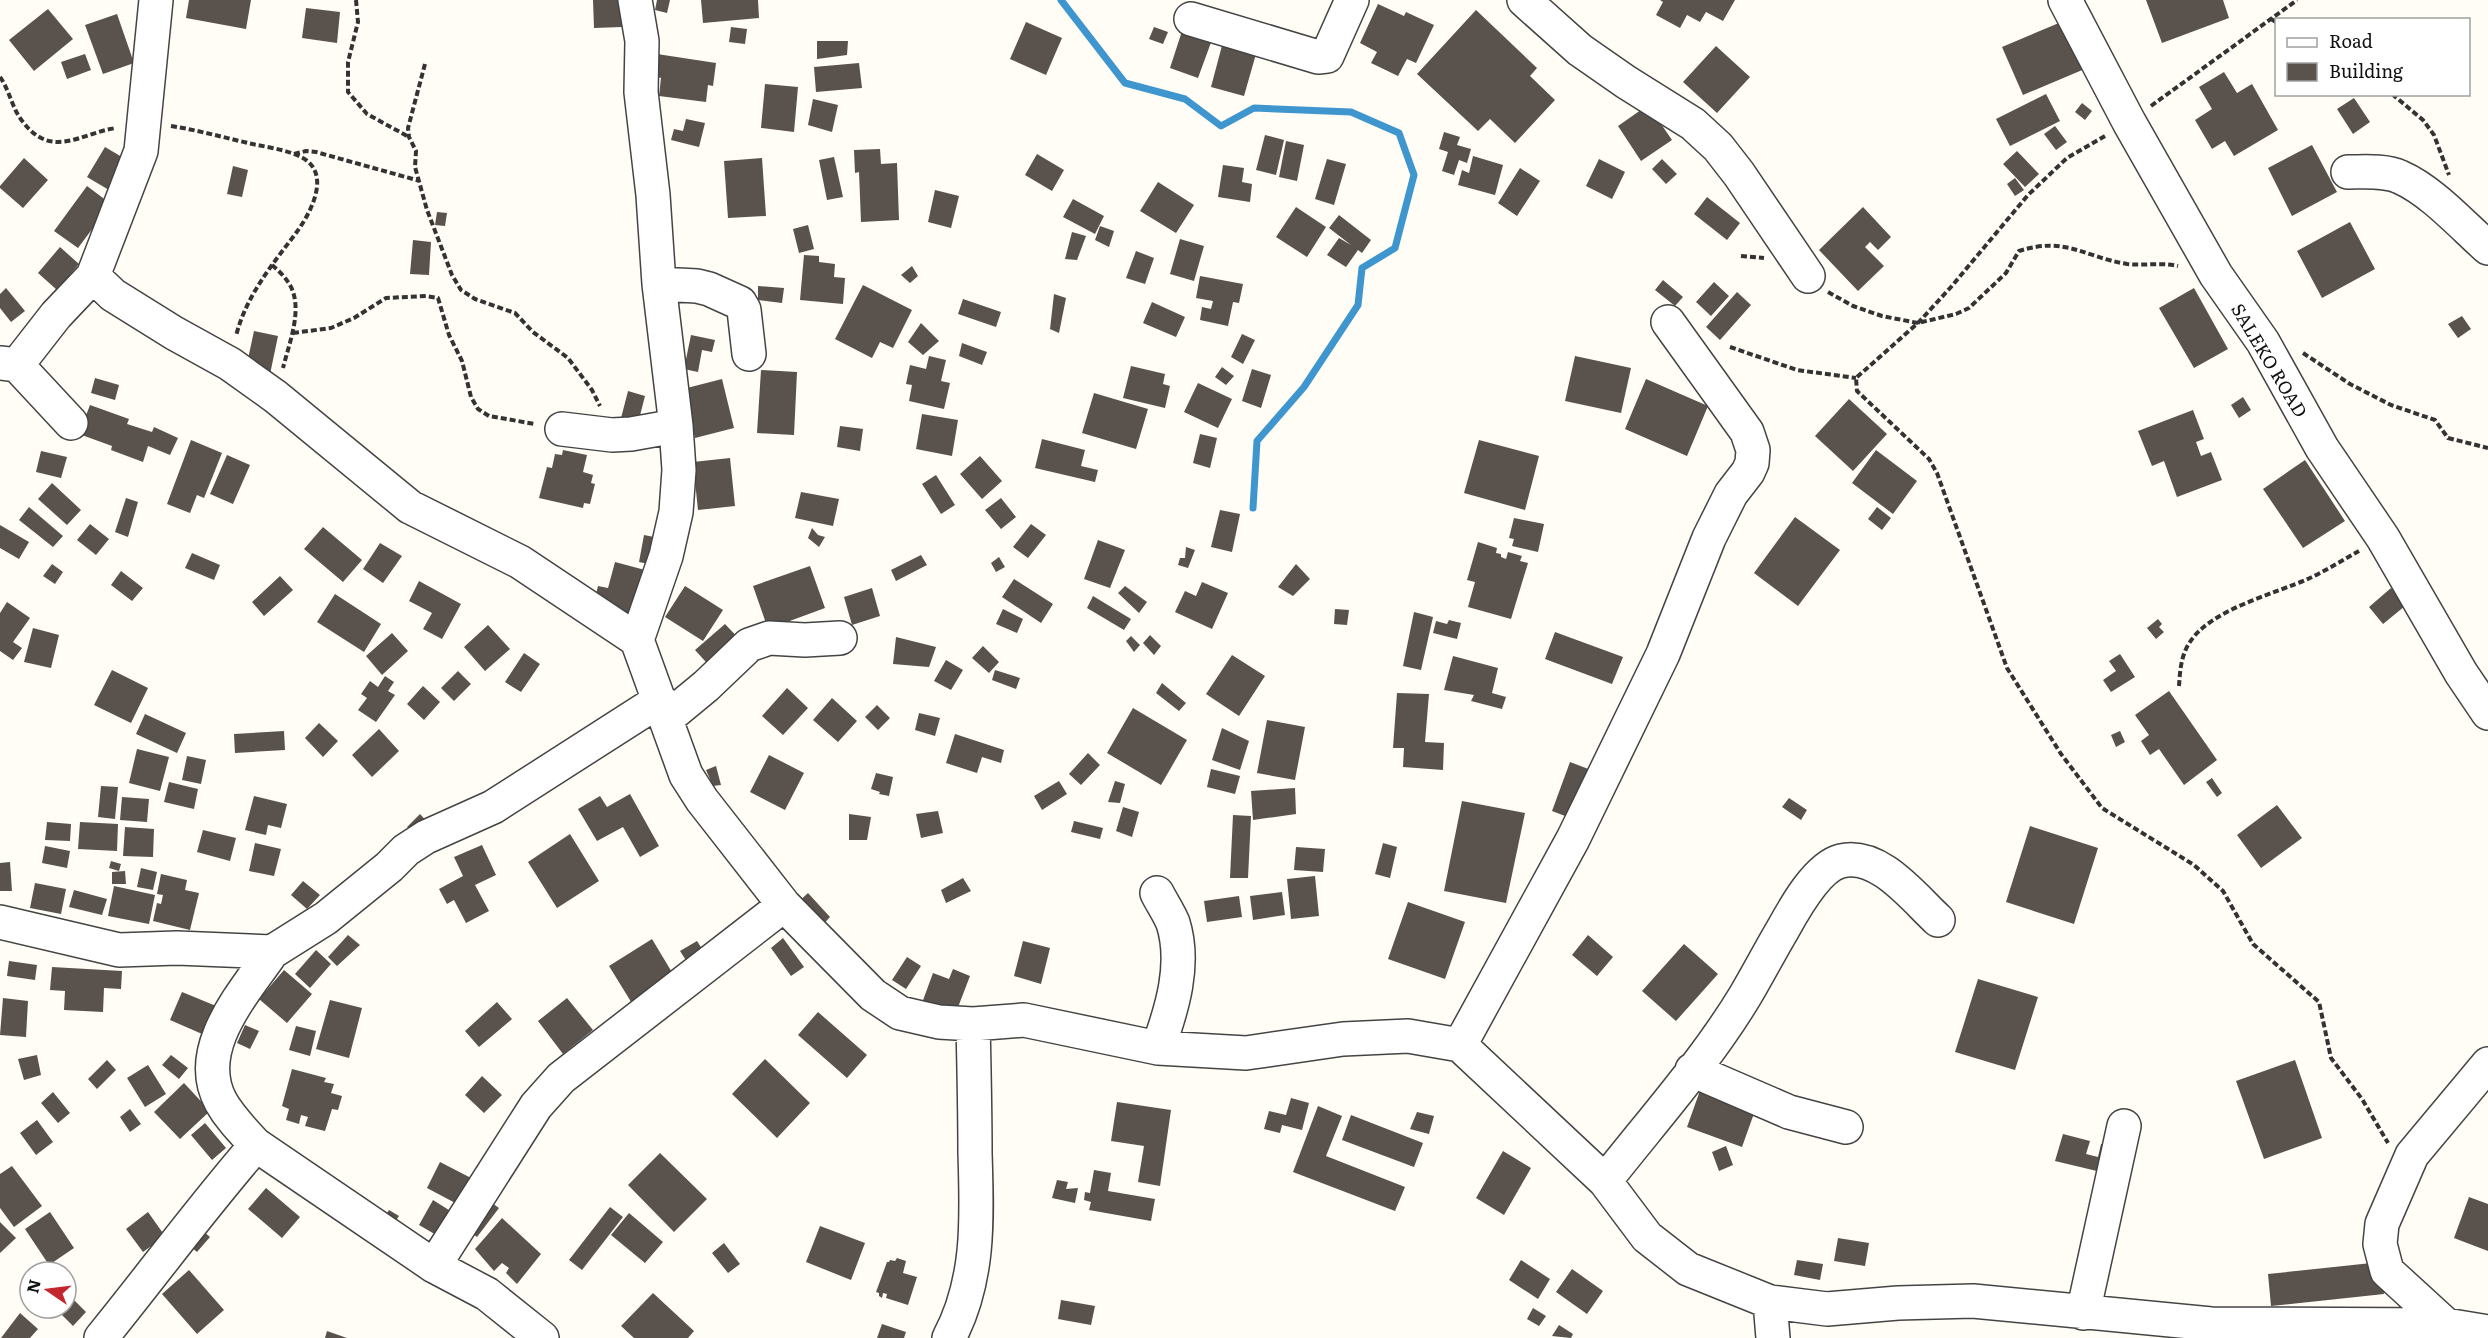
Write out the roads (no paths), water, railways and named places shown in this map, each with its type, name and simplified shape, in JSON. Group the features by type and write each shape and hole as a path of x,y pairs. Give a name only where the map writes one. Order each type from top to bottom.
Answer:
{"street":[{"path":"71,423 8,364 93,276 141,151 146,123 156,0"},
{"path":"635,0 642,41 641,92 653,195 658,284 676,426 679,470 676,512 660,575 637,640"},
{"path":"1191,19 1318,57 1327,56 1352,0"},
{"path":"1524,0 1580,50 1626,82 1685,118 1718,147 1808,276"},
{"name":"SALEKO ROAD","path":"2065,0 2128,122 2216,275 2263,342 2322,448 2383,538 2461,673 2488,713"},
{"path":"2348,172 2399,176 2441,205 2488,248"},
{"path":"93,276 113,296 230,364 276,397 410,507 520,562 637,640 686,775 709,809 783,905 873,995 900,1013 939,1022 973,1024 1024,1020 1158,1048 1246,1053 1343,1039 1408,1036 1460,1045 1605,1181 1647,1237 1688,1269 1770,1302 1827,1309 1974,1300 2083,1313 2211,1324 2446,1325 2488,1332"},
{"path":"658,284 697,286 740,303 744,310 749,354"},
{"path":"1460,1045 1574,840 1663,654 1709,538 1731,494 1752,463 1753,450 1747,432 1668,322"},
{"path":"562,429 612,435 676,426"},
{"path":"542,1338 487,1294 434,1266 256,1145 233,1120 220,1099 214,1082 214,1048 221,1029 272,952 326,918 389,867 406,850 426,837 493,807 706,686 749,645 769,638 805,640 840,638"},
{"path":"1605,1181 1692,1070 1744,998 1798,901 1822,874 1840,862 1860,860 1881,867 1938,920"},
{"path":"1157,893 1173,922 1177,951 1176,987 1158,1048"},
{"path":"434,1266 536,1106 561,1078 783,905"},
{"path":"0,922 119,950 177,948 272,952"},
{"path":"949,1338 958,1320 974,1260 977,1220 973,1024"},
{"path":"2446,1325 2387,1270 2380,1244 2382,1224 2412,1155 2488,1064"},
{"path":"1692,1070 1789,1112 1846,1127"},
{"path":"2083,1313 2124,1126"},
{"path":"101,1338 165,1258 208,1199 256,1145"},
{"path":"1770,1302 1773,1338"}],"waterway":[{"path":"1061,0 1125,83 1185,99 1221,126 1254,108 1351,112 1399,133 1414,175 1395,248 1362,268 1358,305 1304,387 1257,441 1253,508"}]}
